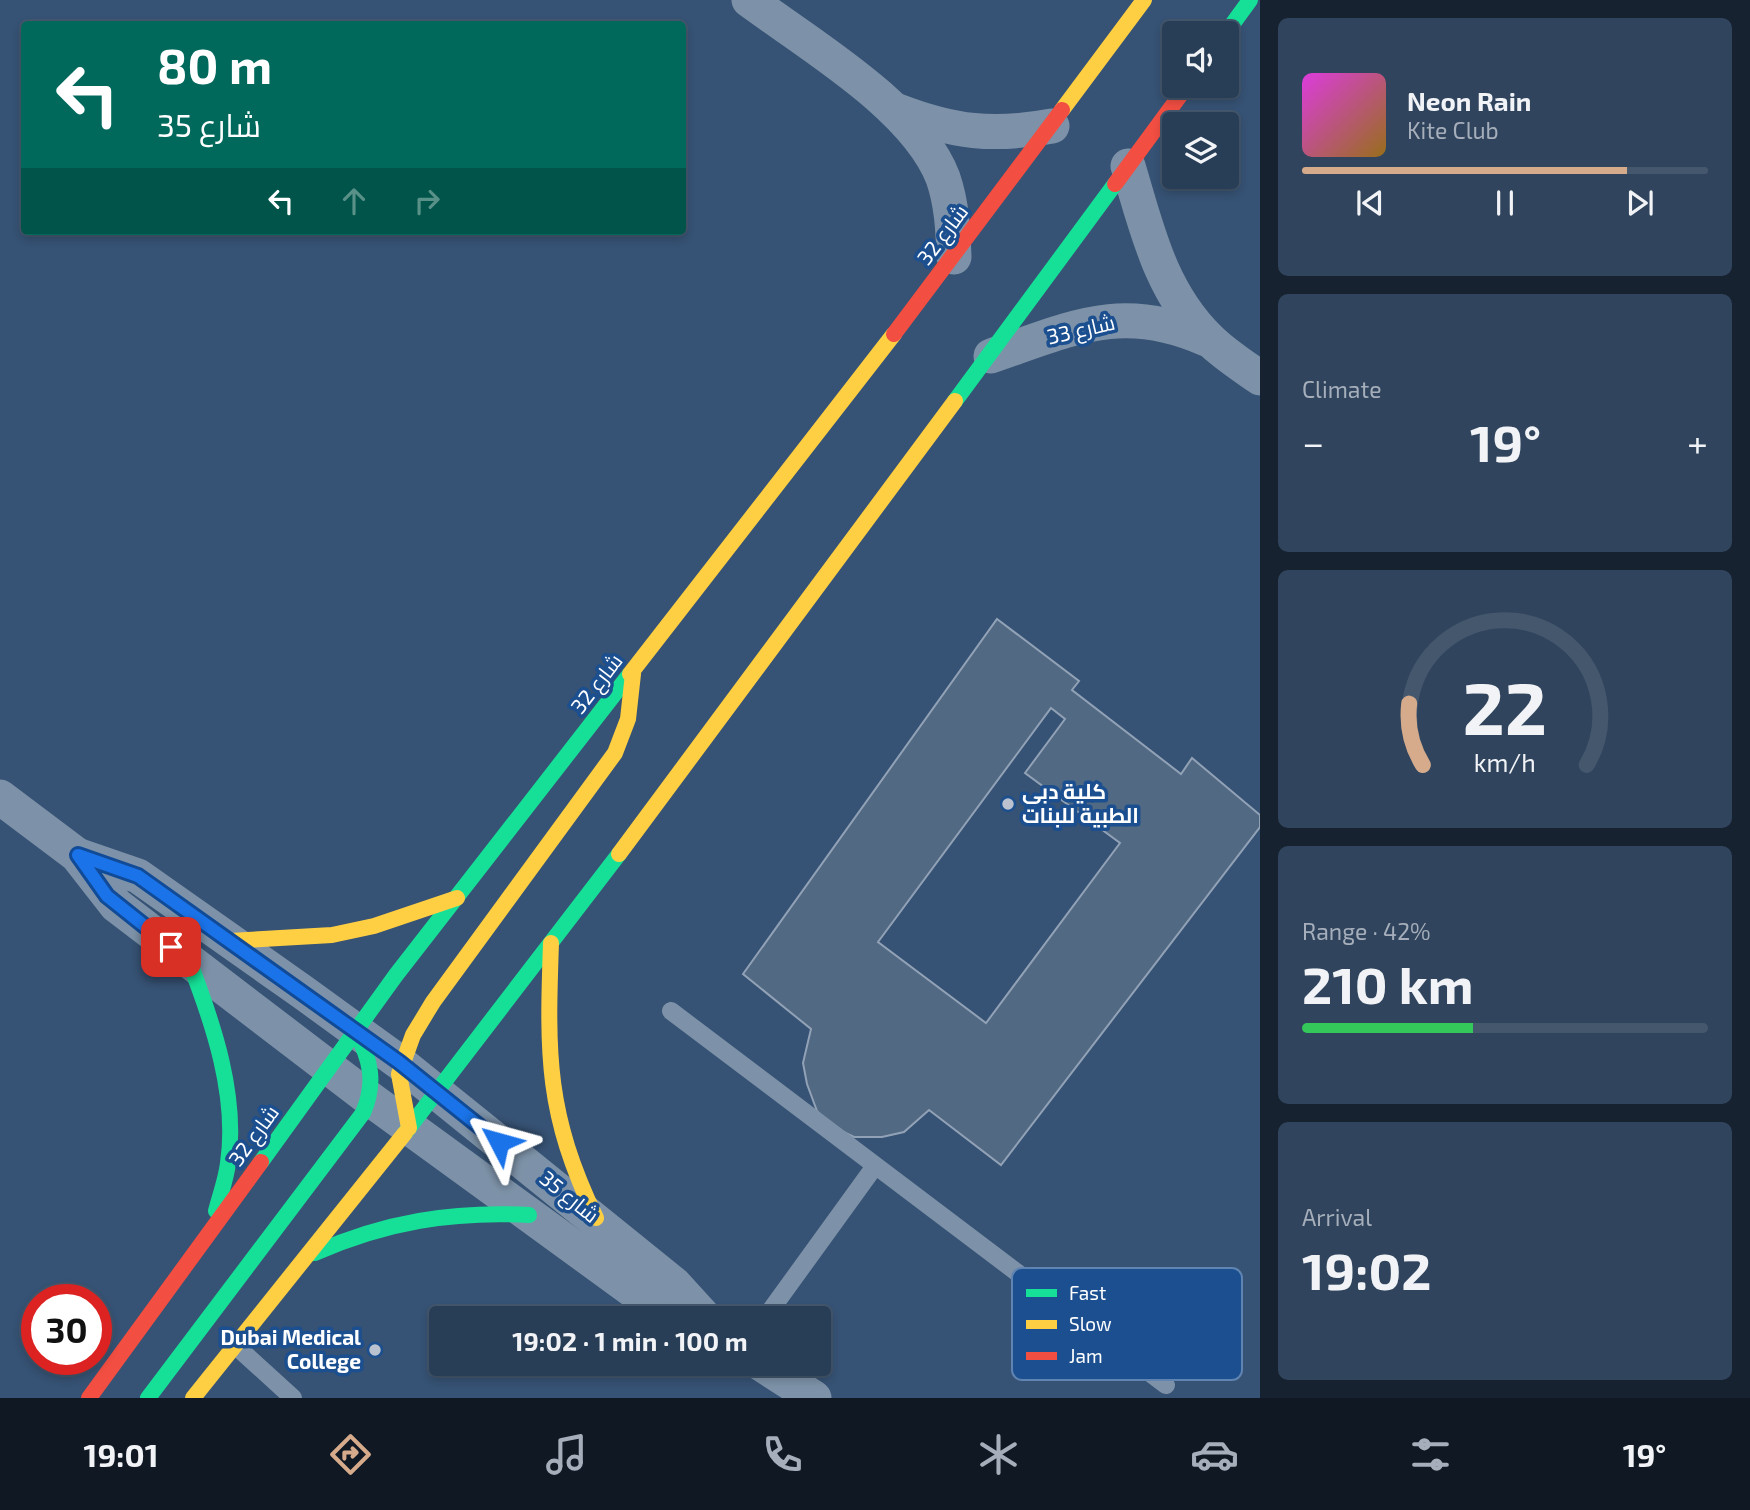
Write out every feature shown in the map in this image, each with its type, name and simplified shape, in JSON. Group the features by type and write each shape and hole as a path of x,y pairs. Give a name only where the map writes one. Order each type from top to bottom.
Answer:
{"street":[{"path":"749,0 898,111 923,141 942,177 953,216 954,257"},
{"name":"شارع 32","path":"89,1398 355,1031 954,257 1144,0"},
{"path":"1235,21 1250,0"},
{"path":"193,1398 409,1128 551,943 991,356 1178,98"},
{"path":"898,111 934,125 973,132 1013,134 1052,126"},
{"name":"شارع 33","path":"1128,166 1155,259 1188,317 1210,341 1260,378"},
{"name":"شارع 33","path":"991,356 1097,321 1136,319 1174,325 1210,341"},
{"path":"409,1128 400,1100 399,1062 415,1028 615,753 628,719 633,672"},
{"name":"شارع 35","path":"0,797 78,855 116,905 370,1099 654,1306"},
{"name":"شارع 35","path":"78,855 138,876 399,1062 596,1219 674,1284 694,1306"},
{"path":"230,941 332,934 374,926 457,898"},
{"path":"551,943 547,1048 551,1093 561,1136 576,1179 596,1219"},
{"path":"189,961 213,1029 228,1112 229,1160 210,1232"},
{"path":"148,1398 336,1149 370,1099 372,1070 355,1031"},
{"path":"307,1257 358,1233 425,1216 459,1213 529,1216"},
{"path":"780,1376 814,1398"}],"lane":[{"path":"671,1011 1012,1269"},
{"path":"774,1306 875,1166"},
{"path":"236,1346 293,1398"},
{"path":"1159,1380 1166,1385"}],"building":[{"path":"997,619 1079,681 1072,690 1181,774 1192,758 1260,815 1260,827 1001,1165 929,1110 904,1132 882,1137 854,1137 831,1126 817,1111 807,1084 803,1063 811,1029 743,974","holes":["1051,708 1065,719 1025,773 1120,843 986,1023 878,942"]}],"traffic: fast":[{"path":"1235,21 1250,0"},
{"path":"955,401 1115,184"},
{"path":"261,1162 396,975 630,674"},
{"path":"405,1133 619,854"},
{"path":"189,961 215,1034 230,1112 228,1163 216,1211"},
{"path":"148,1398 363,1113 369,1091 370,1071 365,1051 355,1031"},
{"path":"315,1253 367,1233 419,1221 473,1215 529,1215"}],"traffic: slow":[{"path":"1062,110 1144,0"},
{"path":"630,674 894,334"},
{"path":"619,854 955,401"},
{"path":"409,1128 399,1074 413,1035 433,1002 615,753 628,719 633,674"},
{"path":"230,941 332,935 374,926 457,898"},
{"path":"551,943 549,1019 553,1084 567,1147 596,1218"},
{"path":"193,1398 405,1133"}],"traffic: jam":[{"path":"1115,184 1178,98"},
{"path":"894,334 1062,110"},
{"path":"89,1398 261,1162"}],"place":[{"name":"كلية دبي الطبية للبنات","path":"1008,804"},
{"name":"Dubai Medical College","path":"375,1350"}],"route":[{"path":"171,947 116,905 78,855 126,869 138,876 399,1062 499,1142"}]}
